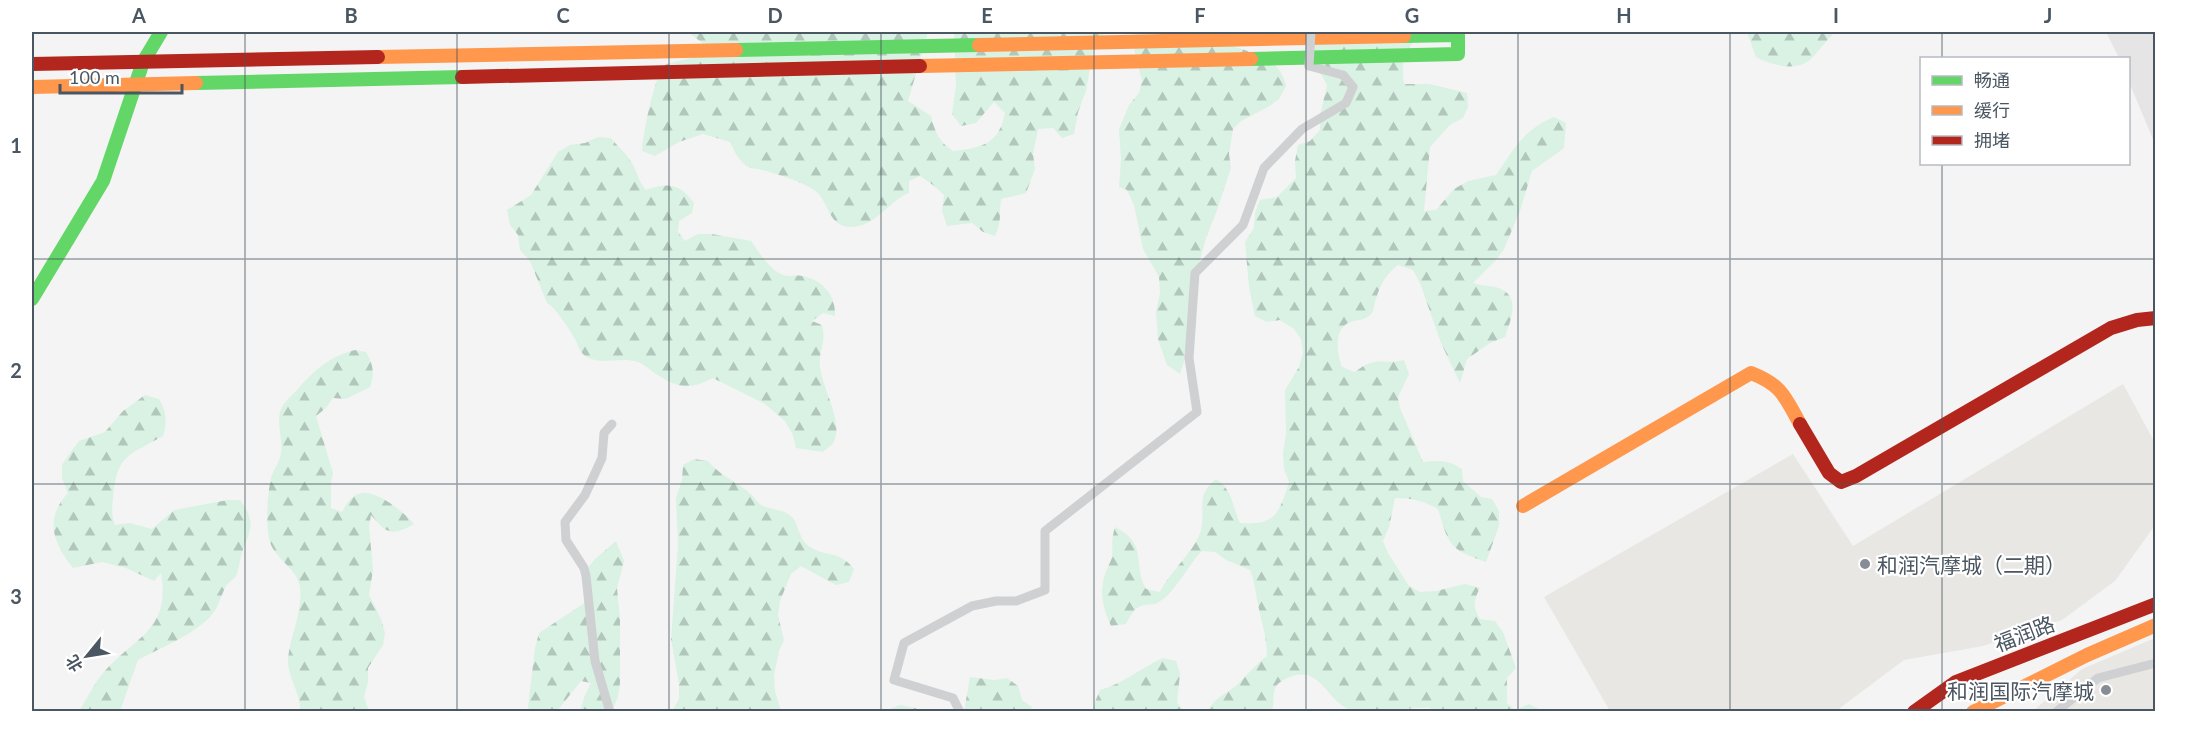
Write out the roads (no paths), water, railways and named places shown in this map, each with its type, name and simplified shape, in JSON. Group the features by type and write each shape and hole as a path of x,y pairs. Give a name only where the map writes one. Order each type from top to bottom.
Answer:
{"main road":[{"path":"32,299 103,181 143,62 161,32"},
{"path":"32,64 1458,35 1458,54 32,87"},
{"path":"1523,506 1751,373 1767,379 1781,390 1829,473 1841,482 1856,476 2110,328 2137,320 2156,318"},
{"name":"福润路","path":"1914,711 1956,682 2156,604"},
{"path":"1973,711 2087,655 2156,625"}],"street":[{"path":"960,711 953,698 894,680 904,642 972,606 996,601 1016,601 1045,590 1046,531 1197,412 1189,358 1195,273 1243,225 1264,168 1302,129 1347,103 1353,87 1343,75 1309,66 1311,32"},
{"path":"610,711 595,661 584,568 568,545 564,533 565,522 585,495 602,458 604,433 612,424"},
{"path":"2056,711 2098,678 2156,663"}],"place":[{"name":"和润汽摩城（二期）","path":"1865,564"},
{"name":"和润国际汽摩城","path":"2106,690"}]}
